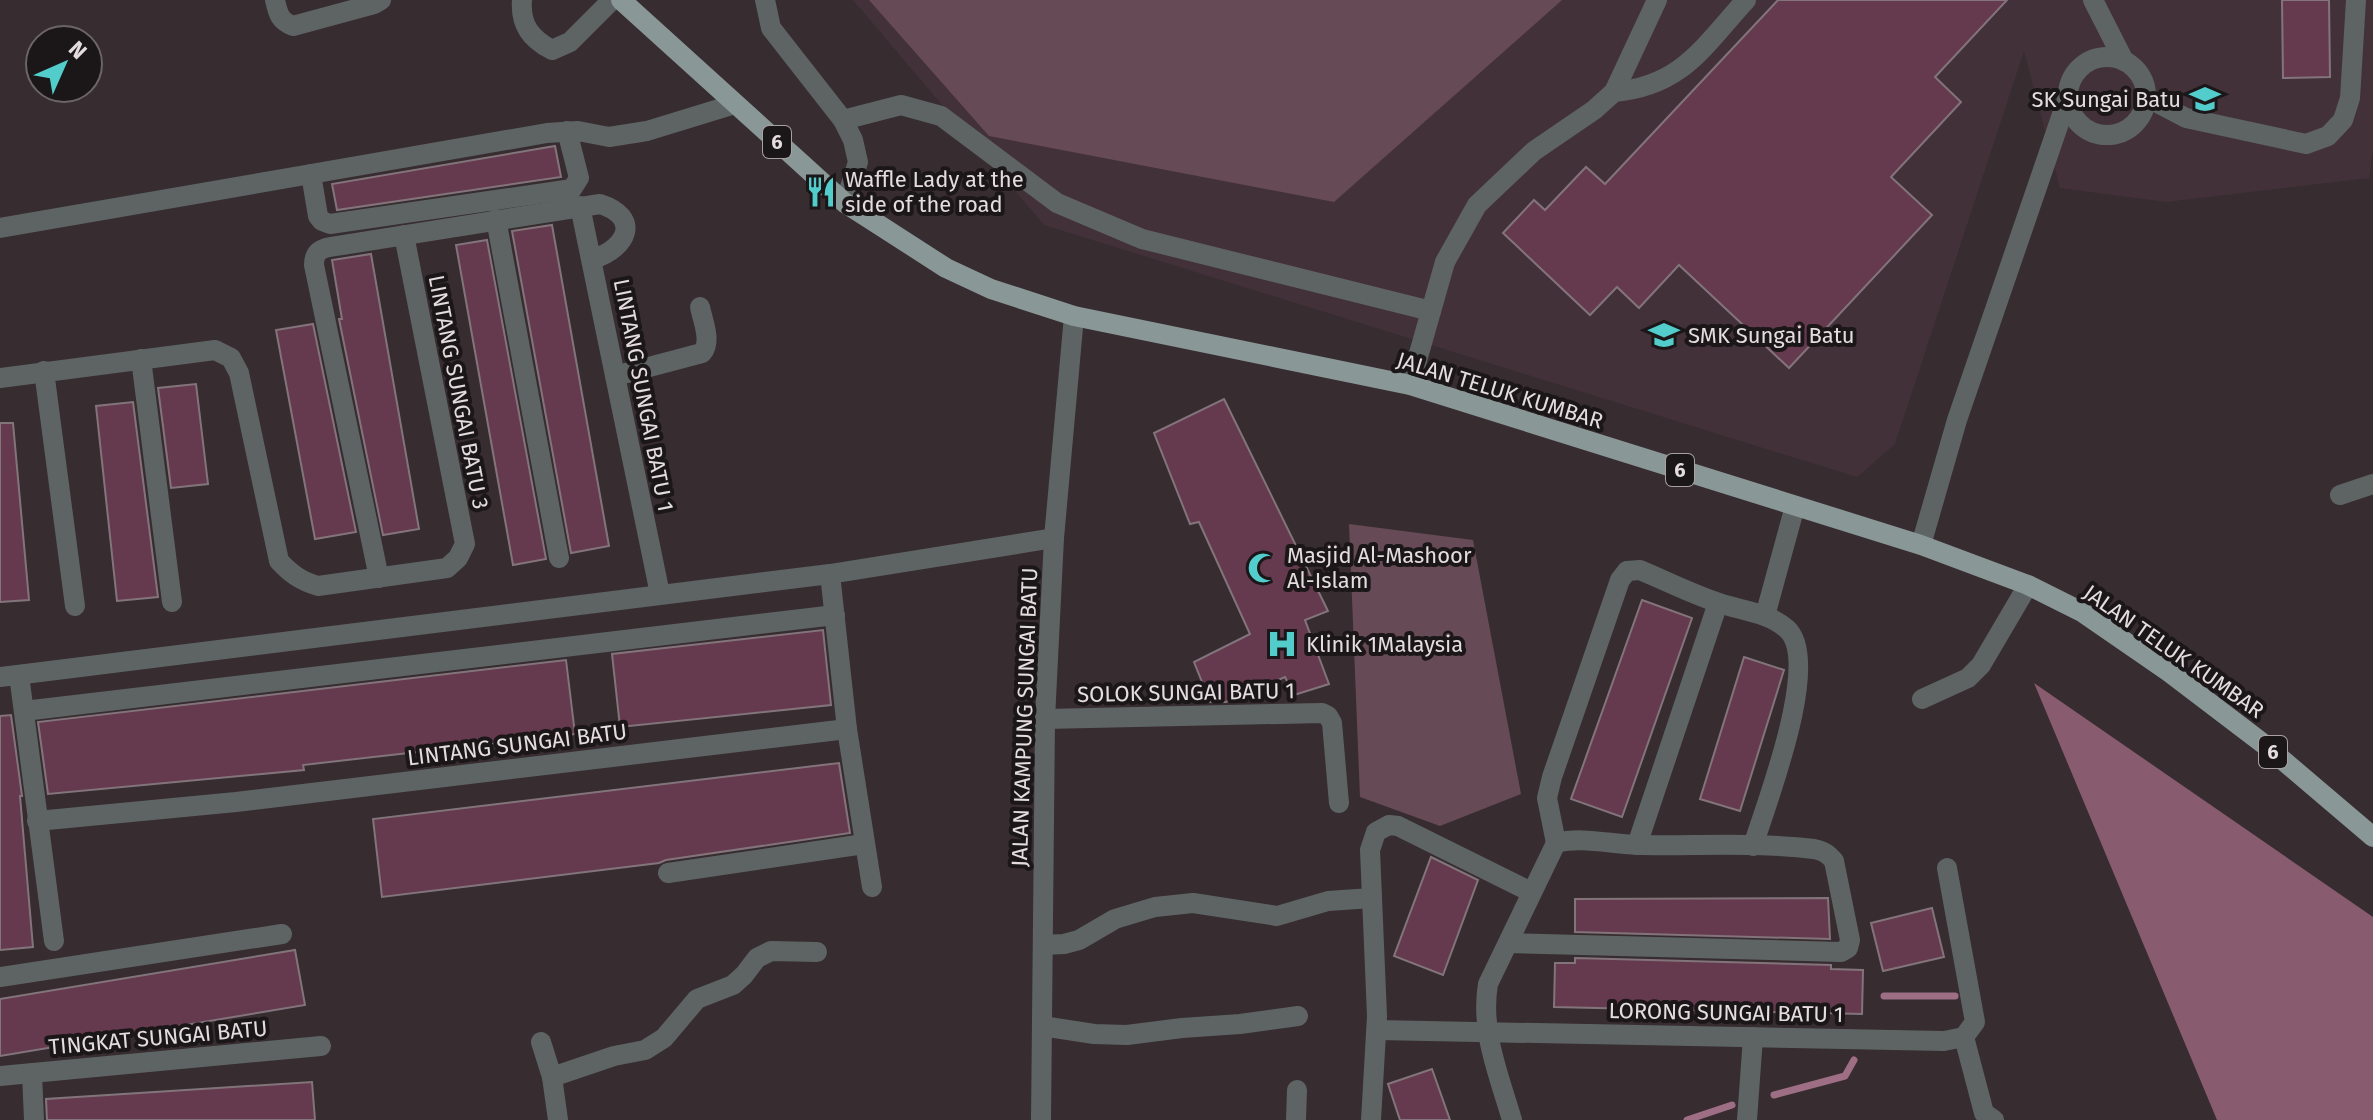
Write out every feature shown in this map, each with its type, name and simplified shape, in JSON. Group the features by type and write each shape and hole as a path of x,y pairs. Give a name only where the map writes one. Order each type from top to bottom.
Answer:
{"main road":[{"name":"JALAN TELUK KUMBAR","path":"621,0 845,203 946,268 991,289 1074,316 1410,385 1921,545 2028,585 2082,612 2169,672 2265,745 2373,837"}],"street":[{"path":"275,0 284,23 293,26 381,0"},
{"path":"522,0 520,17 534,41 552,50 570,42 612,0"},
{"path":"765,0 771,28 843,120 853,140 858,162 845,203"},
{"path":"1410,385 1445,262 1477,205 1534,151 1594,110 1614,92 1657,0"},
{"path":"1614,92 1636,90 1664,81 1689,63 1746,0"},
{"path":"2146,97 2186,118 2306,144 2328,136 2343,120 2350,98 2356,0"},
{"path":"2068,97 2070,110 2077,122 2087,131 2100,135 2126,131 2137,122 2144,110 2146,97 2140,76 2124,61 2101,4"},
{"path":"1921,545 1957,420 2068,97 2070,83 2086,63 2098,58 2111,57 2124,61"},
{"path":"0,228 567,131 609,137 634,133 699,117 735,104"},
{"path":"843,120 901,105 941,116 1057,203 1142,239 1431,311"},
{"path":"311,174 318,216 330,224 572,189 579,178 567,131"},
{"path":"0,378 215,350 231,358 239,373 279,561 290,573 318,586 379,578 314,265 318,251 600,204 614,209 623,221 625,237 619,247 593,259"},
{"name":"LINTANG SUNGAI BATU 1","path":"580,206 660,594"},
{"path":"496,219 559,558"},
{"name":"LINTANG SUNGAI BATU 3","path":"379,578 447,568 458,558 465,544 404,235"},
{"path":"615,376 702,353 707,342 700,307"},
{"name":"JALAN KAMPUNG SUNGAI BATU","path":"1041,1120 1045,719 1054,538 1074,316"},
{"path":"141,359 172,602"},
{"path":"44,371 75,606"},
{"path":"2340,495 2373,484"},
{"path":"1765,616 1795,506"},
{"path":"54,941 24,711 10,676 830,574 1054,538"},
{"path":"1512,1120 1486,1030 1484,1005 1488,984 1556,843 1547,798 1620,580 1627,571 1640,570 1718,603 1765,616 1795,638 1799,689 1753,846"},
{"path":"830,574 847,729 872,887"},
{"path":"1922,699 1968,678 1981,665 2028,585"},
{"path":"1637,845 1718,603"},
{"path":"24,711 835,615"},
{"name":"SOLOK SUNGAI BATU 1","path":"1045,719 1322,713 1332,723 1339,803"},
{"name":"LINTANG SUNGAI BATU","path":"37,821 236,802 847,729"},
{"path":"1371,1120 1377,1030 1370,850 1376,832 1389,825 1398,826 1531,892"},
{"path":"1508,943 1841,952 1848,948 1850,940 1834,861 1828,853 1753,846 1637,845 1569,840 1556,843"},
{"path":"668,873 864,844"},
{"path":"1947,868 1975,1022 1964,1037 1984,1113 1994,1120"},
{"path":"1043,945 1079,940 1115,919 1155,907 1193,903 1277,916 1328,901 1372,898"},
{"path":"0,977 282,934"},
{"path":"552,1077 614,1056 645,1050 664,1038 697,999 733,985 757,958 771,951 817,952"},
{"path":"1042,1026 1094,1034 1127,1035 1298,1016"},
{"name":"LORONG SUNGAI BATU 1","path":"1377,1030 1944,1041 1964,1037"},
{"path":"1747,1120 1753,1037"},
{"path":"541,1042 552,1077 558,1120"},
{"name":"TINGKAT SUNGAI BATU","path":"0,1076 321,1046"},
{"path":"32,1073 34,1120"},
{"path":"1296,1120 1297,1090"}],"shaded area":[{"name":"SMK Sungai Batu","path":"853,0 2373,0 2373,149 2369,178 2166,202 2060,188 2024,51 1895,444 1857,477 1044,225"},
{"path":"869,0 1562,0 1334,202 989,136"},
{"path":"1349,524 1473,540 1521,794 1440,826 1360,797"},
{"path":"2034,683 2373,917 2373,1120 2217,1120"}],"building":[{"path":"1778,0 2007,0 1935,77 1961,102 1891,177 1932,215 1789,368 1679,265 1639,308 1617,287 1590,315 1503,233 1534,200 1545,210 1586,167 1605,184"},
{"path":"2282,0 2329,0 2330,77 2283,78"},
{"path":"555,146 561,177 337,210 332,184"},
{"path":"552,225 609,546 571,553 512,231"},
{"path":"487,240 546,559 513,565 456,245"},
{"path":"371,254 419,529 383,535 339,319 342,319 332,260"},
{"path":"313,324 356,532 315,539 276,330"},
{"path":"196,384 208,484 171,488 158,388"},
{"name":"Masjid Al-Mashoor Al-Islam","path":"1224,399 1328,611 1305,620 1329,684 1294,695 1285,677 1226,702 1210,702 1194,662 1250,634 1199,522 1190,524 1154,433"},
{"path":"133,402 158,597 117,601 96,406"},
{"path":"0,423 13,423 29,600 0,602"},
{"path":"1642,600 1692,618 1622,817 1571,799"},
{"path":"823,630 831,705 620,727 612,654"},
{"path":"1744,657 1784,670 1740,811 1700,799"},
{"path":"566,660 575,734 303,765 304,770 48,794 38,722"},
{"path":"11,715 22,796 33,947 0,950 0,716"},
{"path":"839,763 850,833 659,863 382,897 373,819"},
{"path":"1431,857 1478,880 1443,975 1394,956"},
{"path":"1828,898 1830,939 1575,932 1575,899"},
{"path":"1932,908 1944,957 1883,971 1871,923"},
{"path":"295,950 305,1005 0,1056 0,999"},
{"path":"1575,958 1831,965 1831,969 1863,970 1862,1014 1554,1007 1555,963 1575,963"},
{"path":"1432,1069 1450,1120 1400,1120 1388,1084"},
{"path":"312,1082 315,1120 47,1120 46,1099"}],"waterway":[{"path":"1884,996 1955,996"},
{"path":"1774,1095 1845,1076 1854,1060"},
{"path":"1687,1120 1732,1105"}],"place":[{"name":"SK Sungai Batu","path":"2205,99"},
{"name":"Waffle Lady at the side of the road","path":"821,192"},
{"name":"SMK Sungai Batu","path":"1664,335"},
{"name":"Masjid Al-Mashoor Al-Islam","path":"1263,568"},
{"name":"Klinik 1Malaysia","path":"1282,644"}]}
